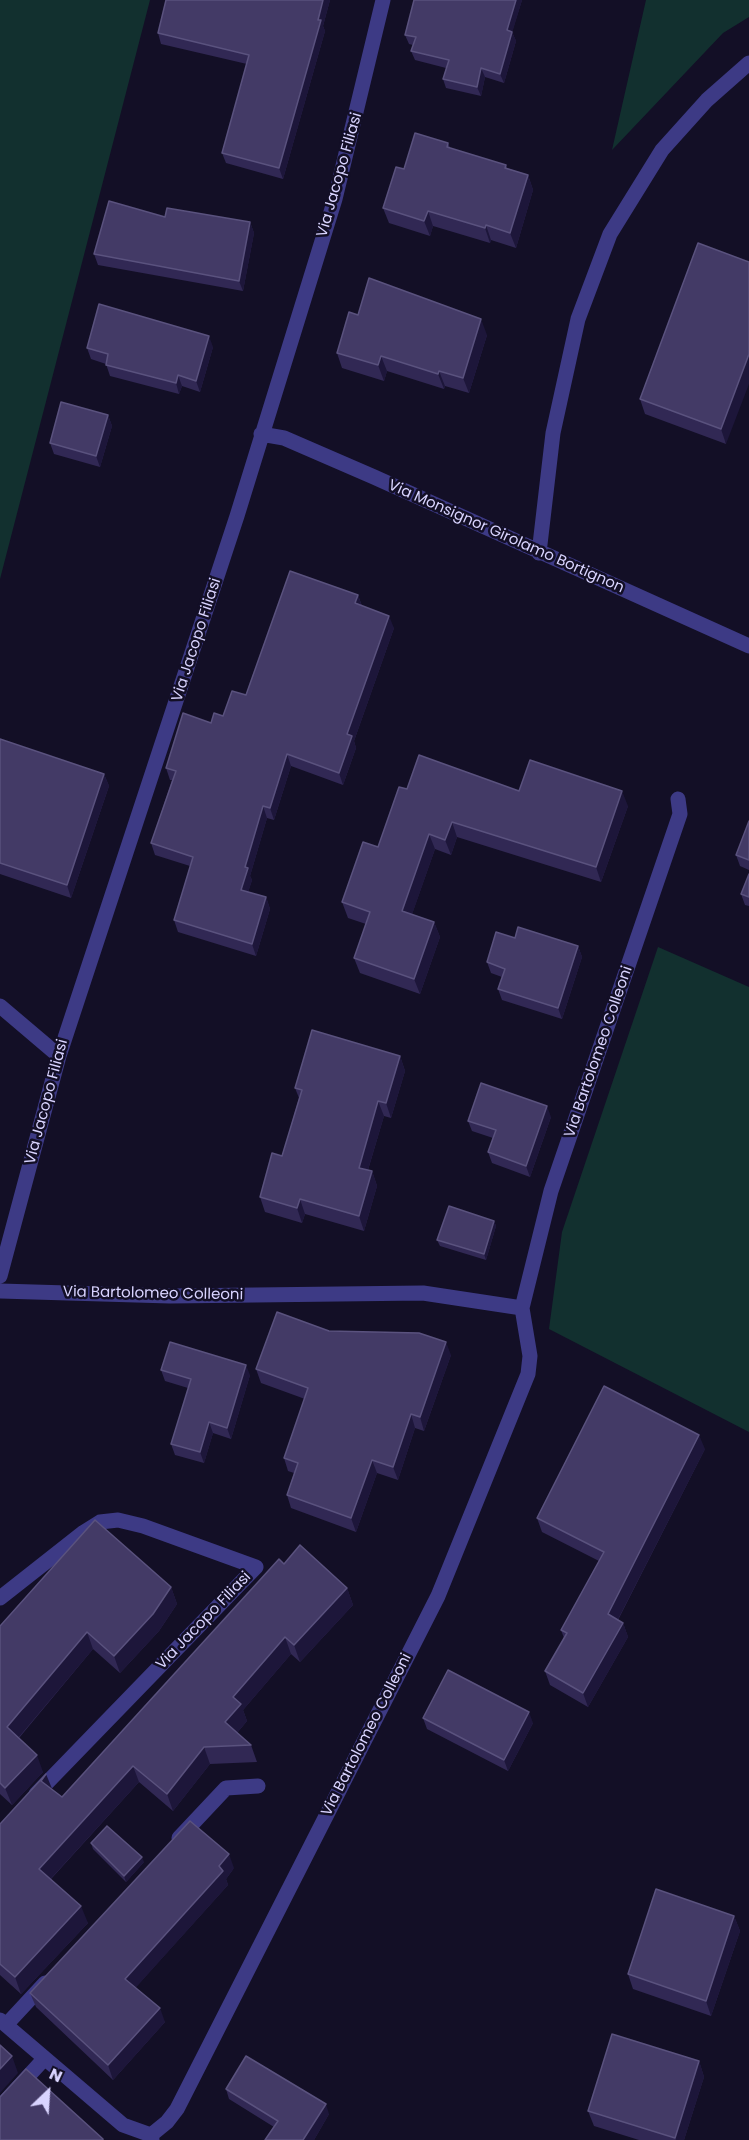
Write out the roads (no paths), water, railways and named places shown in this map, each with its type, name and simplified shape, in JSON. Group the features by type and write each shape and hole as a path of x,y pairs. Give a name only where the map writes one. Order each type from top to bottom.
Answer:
{"street":[{"name":"Via Jacopo Filiasi","path":"0,1276 59,1056 237,516 335,199 383,0"},
{"path":"539,553 553,433 575,331 610,234 662,150 707,100 749,63"},
{"name":"Via Monsignor Girolamo Bortignon","path":"261,434 284,438 749,646"},
{"name":"Via Bartolomeo Colleoni","path":"152,2137 177,2109 438,1596 528,1374 530,1356 522,1308 550,1191 680,814 678,799"},
{"path":"0,1006 59,1056"},
{"name":"Via Bartolomeo Colleoni","path":"0,1291 170,1296 423,1293 522,1308"},
{"name":"Via Jacopo Filiasi","path":"0,1598 100,1522 118,1520 143,1526 256,1567 25,1805"},
{"path":"169,1849 226,1788 258,1786"},
{"path":"55,1972 3,2022 123,2125 152,2137"},
{"path":"0,2107 44,2059"}]}
